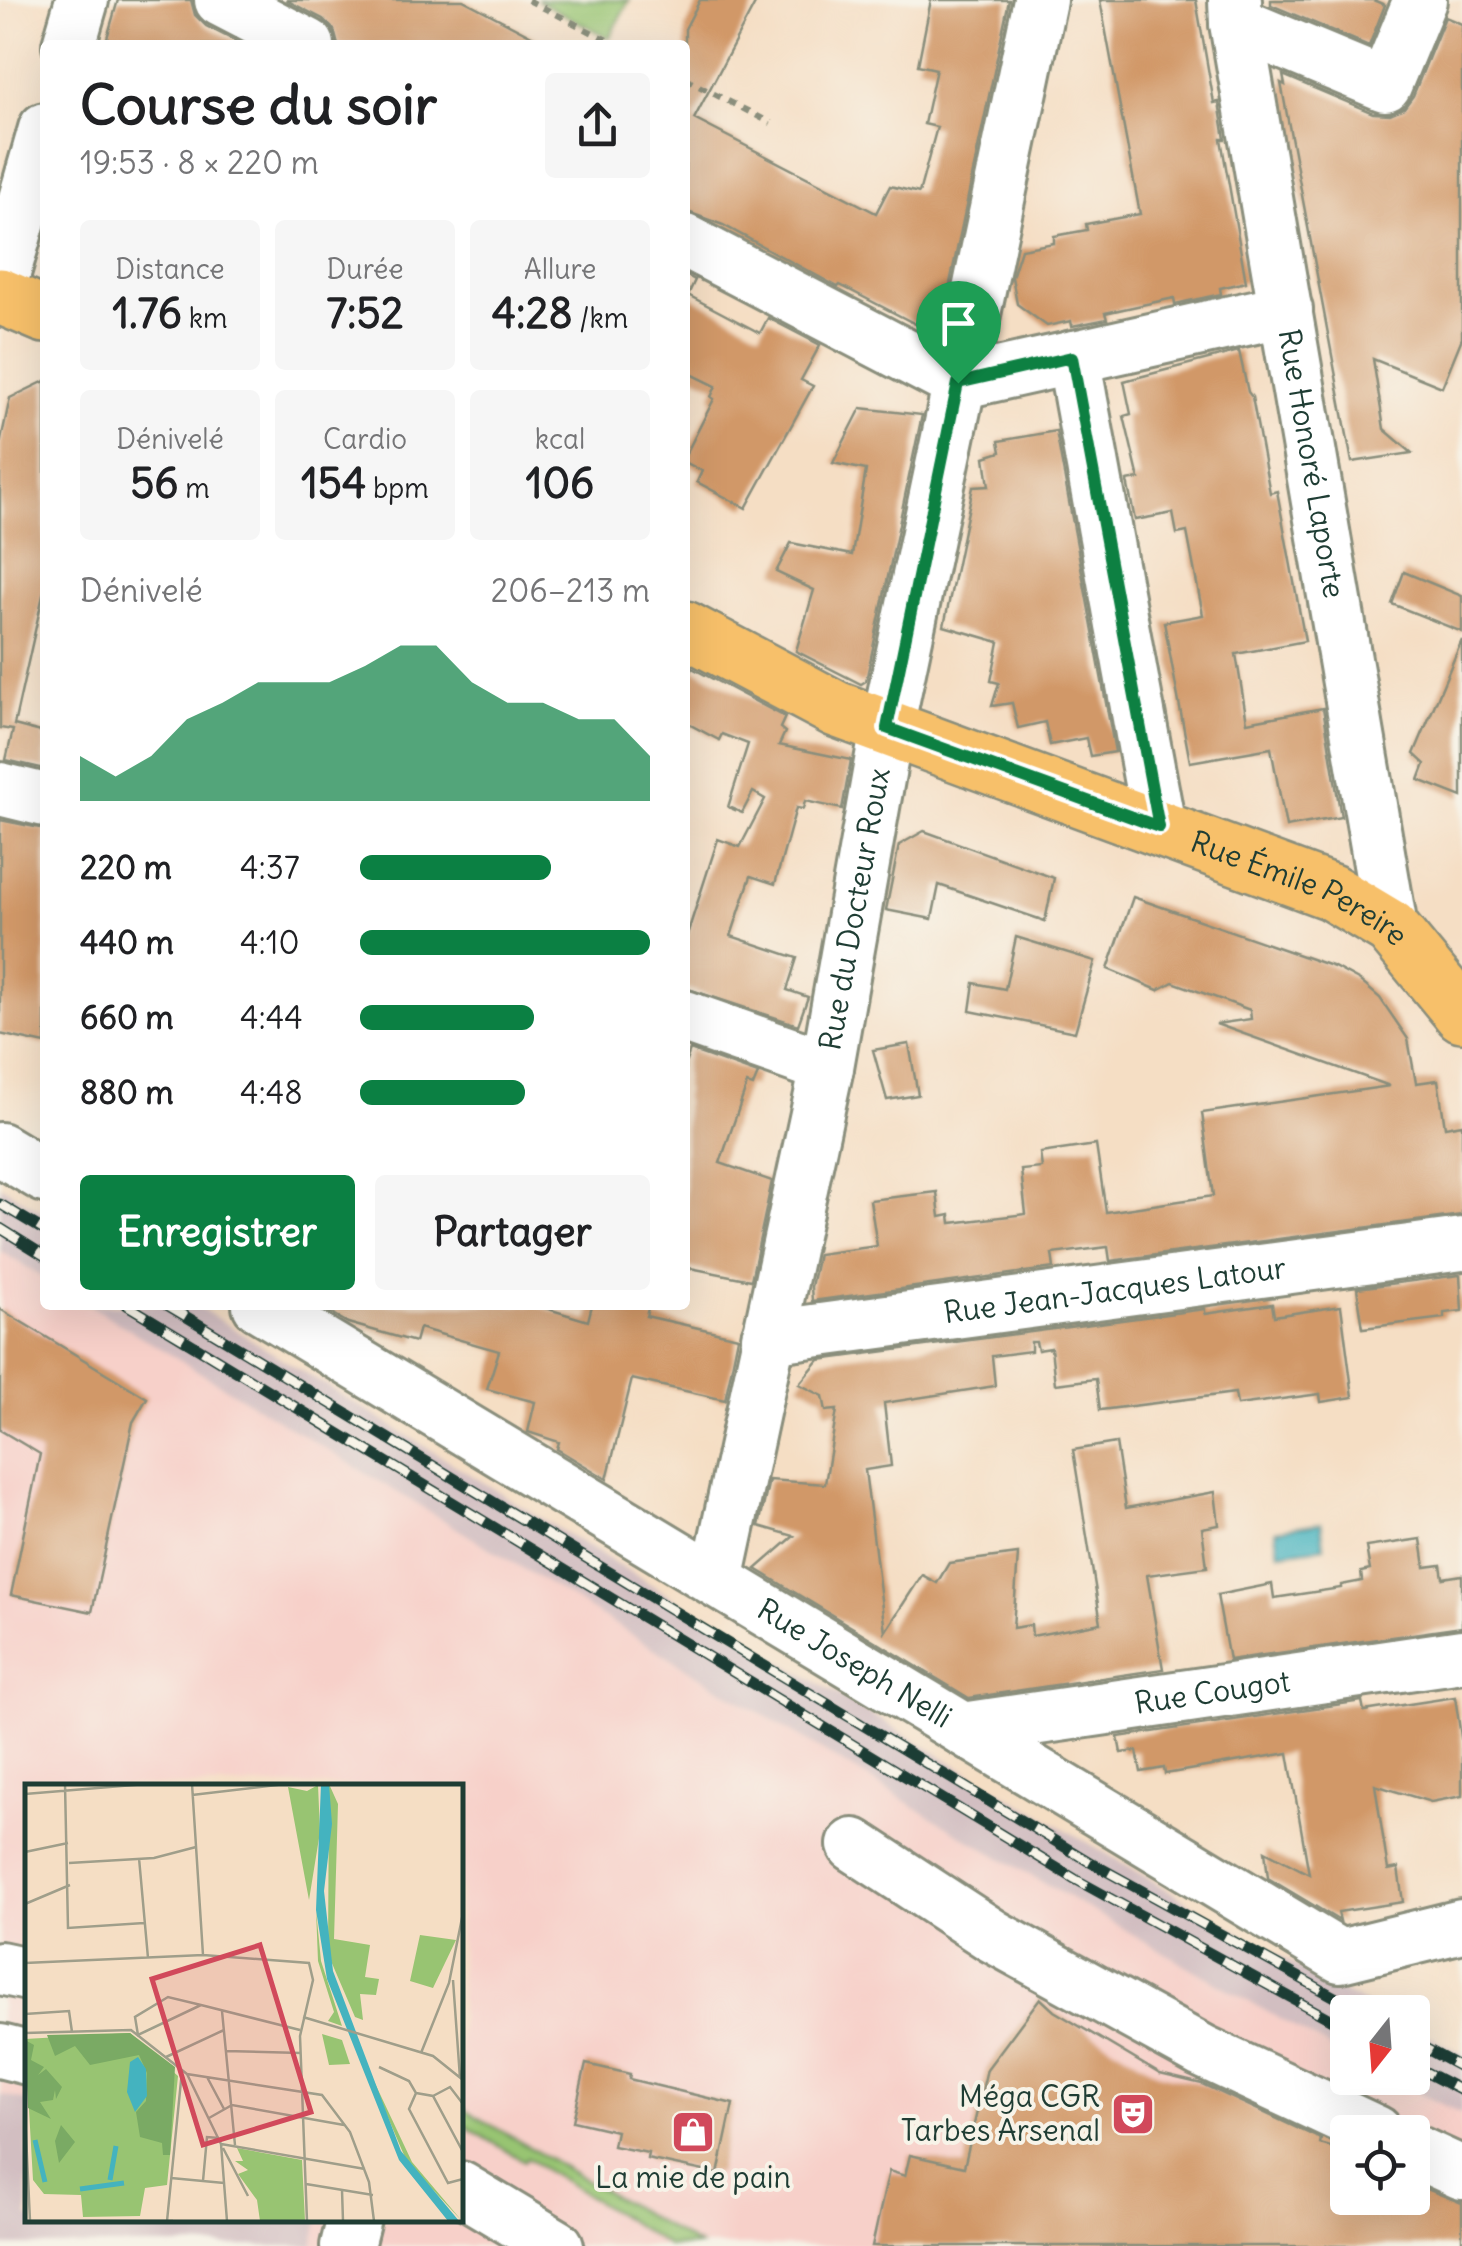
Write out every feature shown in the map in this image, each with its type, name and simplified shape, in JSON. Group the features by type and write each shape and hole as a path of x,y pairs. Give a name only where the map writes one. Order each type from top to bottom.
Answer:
{"main road":[{"path":"0,296 40,313"},
{"name":"Rue Émile Pereire","path":"690,633 836,709 1331,892 1392,928 1457,991"}],"street":[{"path":"70,40 82,0"},
{"path":"222,0 298,40"},
{"name":"Rue du Docteur Roux","path":"717,1580 827,1067 887,728 1040,0"},
{"path":"1235,12 1385,86 1420,0"},
{"name":"Rue Honoré Laporte","path":"1235,12 1392,928"},
{"path":"0,287 40,147"},
{"path":"690,244 958,383 1286,310"},
{"path":"1072,357 1159,827"},
{"path":"0,789 40,799"},
{"path":"690,1019 827,1067"},
{"path":"0,1149 40,1173"},
{"name":"Rue Jean-Jacques Latour","path":"768,1337 1462,1244"},
{"name":"Rue Joseph Nelli","path":"268,1310 1340,1956 1462,1926"},
{"name":"Rue Cougot","path":"963,1729 1462,1656"},
{"path":"854,1845 993,1936 1202,2052 1339,2115"},
{"path":"0,1968 25,1973"},
{"path":"0,2052 25,2057"},
{"path":"1430,2158 1462,2173"},
{"path":"462,2189 557,2246"},
{"path":"348,2246 353,2221"}],"path":[{"path":"528,0 608,40"},
{"path":"690,82 772,123"}],"shaded area":[{"path":"0,1185 40,1210 40,1275 0,1251"},
{"path":"0,1251 40,1275 40,1310 97,1310 968,1839 1330,2048 1330,2095 1422,2095 1462,2114 1462,2246 312,2246 318,2221 462,2221 462,1784 25,1784 25,2101 0,2095"},
{"path":"97,1310 203,1310 595,1551 1348,1995 1330,1995 1330,2048 968,1839"},
{"path":"1430,2037 1462,2053 1462,2114 1422,2095 1430,2095"},
{"path":"0,2095 25,2101 25,2221 319,2221 313,2246 0,2246"}],"green space":[{"path":"537,0 629,0 609,38"},
{"path":"462,2108 699,2246 668,2246 527,2158 524,2161 462,2124"}],"water":[{"path":"1321,1523 1324,1547 1279,1553 1276,1530"}],"building":[{"path":"118,0 191,0 195,15 206,26 233,40 106,40"},
{"path":"286,0 463,0 539,40 337,40 334,30 323,19"},
{"path":"700,0 757,0 694,119 876,213 890,186 919,193 937,127 924,124 936,69 918,65 931,0 1009,0 940,331 935,334 723,225 690,213 690,40 685,40 685,29"},
{"path":"1100,0 1196,0 1214,103 1219,102 1225,139 1221,139 1246,282 1220,288 1221,294 1175,304 1174,298 1105,313 1107,319 1047,326 1017,304 1012,277 1021,249 1054,243 1054,236 1087,230 1086,224 1140,214"},
{"path":"1271,0 1373,0 1385,5 1369,46 1271,5"},
{"path":"1445,17 1462,24 1462,338 1442,387 1373,359 1384,429 1412,453 1352,462 1281,83 1285,85 1283,75 1373,113 1390,114 1404,108 1413,96"},
{"path":"690,296 760,333 768,318 820,345 801,380 813,386 746,508 697,482 702,471 690,465 690,446 714,399 711,397 716,386 690,373"},
{"path":"1239,351 1270,493 1277,491 1305,641 1236,654 1247,722 1323,708 1341,817 1286,827 1271,748 1190,762 1164,622 1203,615 1187,532 1177,534 1173,513 1135,520 1127,481 1139,479 1124,416 1131,414 1124,381"},
{"path":"40,383 40,608 14,725 40,732 40,768 6,760 13,730 0,728 0,445 10,398"},
{"path":"861,408 922,415 866,681 861,684 796,651 814,590 776,572 791,543 852,555 866,470 833,463"},
{"path":"1056,431 1115,752 1090,756 1086,738 1050,745 1045,722 1018,728 1012,703 992,706 999,683 991,681 999,642 944,626 973,487 989,486 985,457 1001,452 999,441"},
{"path":"1404,572 1462,596 1462,632 1392,604"},
{"path":"1462,640 1462,797 1419,780 1425,764 1414,754"},
{"path":"692,668 785,717 780,728 785,732 779,745 851,760 842,809 805,801 803,809 796,808 775,884 751,876 731,936 797,958 787,990 808,997 798,1025 690,990 690,926 718,839 740,847 765,799 753,792 742,813 728,807 748,744 722,734 719,740 690,725"},
{"path":"0,820 40,828 40,1043 0,1034"},
{"path":"924,831 1054,878 1045,921 939,885 932,919 886,910 899,845"},
{"path":"1133,897 1334,967 1380,998 1408,1039 1416,1083 1438,1080 1445,1127 1462,1124 1462,1215 1110,1261 1108,1247 1052,1254 1054,1268 812,1301 818,1254 877,1246 870,1200 937,1192 940,1217 950,1215 951,1223 1026,1214 1021,1170 1042,1168 1040,1153 1096,1145 1106,1212 1213,1196 1202,1113 1390,1086 1216,1024 1251,1019 1250,1010 1173,982 1158,990 1108,969"},
{"path":"1016,937 1095,961 1075,1032 970,1011 974,983 1005,989"},
{"path":"909,1044 918,1095 887,1100 873,1050"},
{"path":"690,1050 758,1074 753,1086 747,1084 720,1163 772,1181 751,1280 690,1268"},
{"path":"1460,1275 1462,1311 1444,1313 1444,1318 1363,1328 1357,1288"},
{"path":"1272,1304 1274,1316 1341,1306 1353,1397 1321,1402 1320,1394 1237,1405 1235,1393 1100,1410 1096,1379 1055,1384 1051,1348 1038,1350 1036,1342 1031,1342 1031,1351 992,1356 995,1386 884,1403 891,1466 865,1470 885,1632 922,1575 937,1583 949,1563 1018,1554 1013,1628 1031,1625 1032,1636 1101,1623 1073,1450 1116,1443 1126,1508 1215,1492 1219,1525 1202,1528 1207,1567 1147,1575 1163,1669 969,1698 756,1569 794,1536 759,1526 769,1480 825,1484 837,1410 826,1411 823,1396 799,1384 819,1360 1205,1309 1205,1314"},
{"path":"0,1309 147,1398 133,1422 92,1612 11,1595 40,1454 0,1430"},
{"path":"326,1310 552,1310 588,1321 591,1310 648,1310 646,1316 738,1337 725,1400 632,1379 607,1479 557,1449 559,1442 528,1432 535,1402 487,1389 499,1351 419,1328 415,1342 348,1323"},
{"path":"1421,1539 1425,1567 1441,1565 1443,1578 1462,1575 1462,1627 1229,1660 1217,1595 1272,1584 1274,1598 1341,1588 1362,1581 1361,1572 1370,1570 1366,1547"},
{"path":"1455,1697 1462,1743 1462,1796 1431,1802 1375,1785 1388,1870 1398,1868 1403,1902 1338,1912 1340,1921 1268,1878 1265,1851 1309,1874 1288,1753 1165,1774 1164,1768 1141,1772 1137,1751 1121,1753 1118,1737 1362,1701 1364,1711"},
{"name":"Méga CGR Tarbes Arsenal","path":"1040,1998 1054,2011 1160,2074 1202,2084 1321,2139 1320,2144 1330,2147 1330,2215 1430,2215 1430,2190 1462,2203 1462,2246 872,2246 889,2171 905,2176 910,2155 964,2167 987,2069"},
{"path":"586,2064 630,2074 629,2079 733,2104 718,2174 647,2159 648,2153 613,2146 616,2131 573,2121"}],"railway":[{"path":"0,1204 40,1228"},
{"path":"0,1228 40,1253"},
{"path":"135,1310 1075,1879 1330,2019"},
{"path":"175,1310 1088,1861 1331,1995"},
{"path":"1430,2051 1462,2068"},
{"path":"1430,2074 1462,2091"}],"place":[{"name":"Méga CGR Tarbes Arsenal","path":"1133,2114"},
{"name":"La mie de pain","path":"693,2132"}],"route":[{"path":"1072,357 1159,827 887,728 958,383 1072,357"}]}
